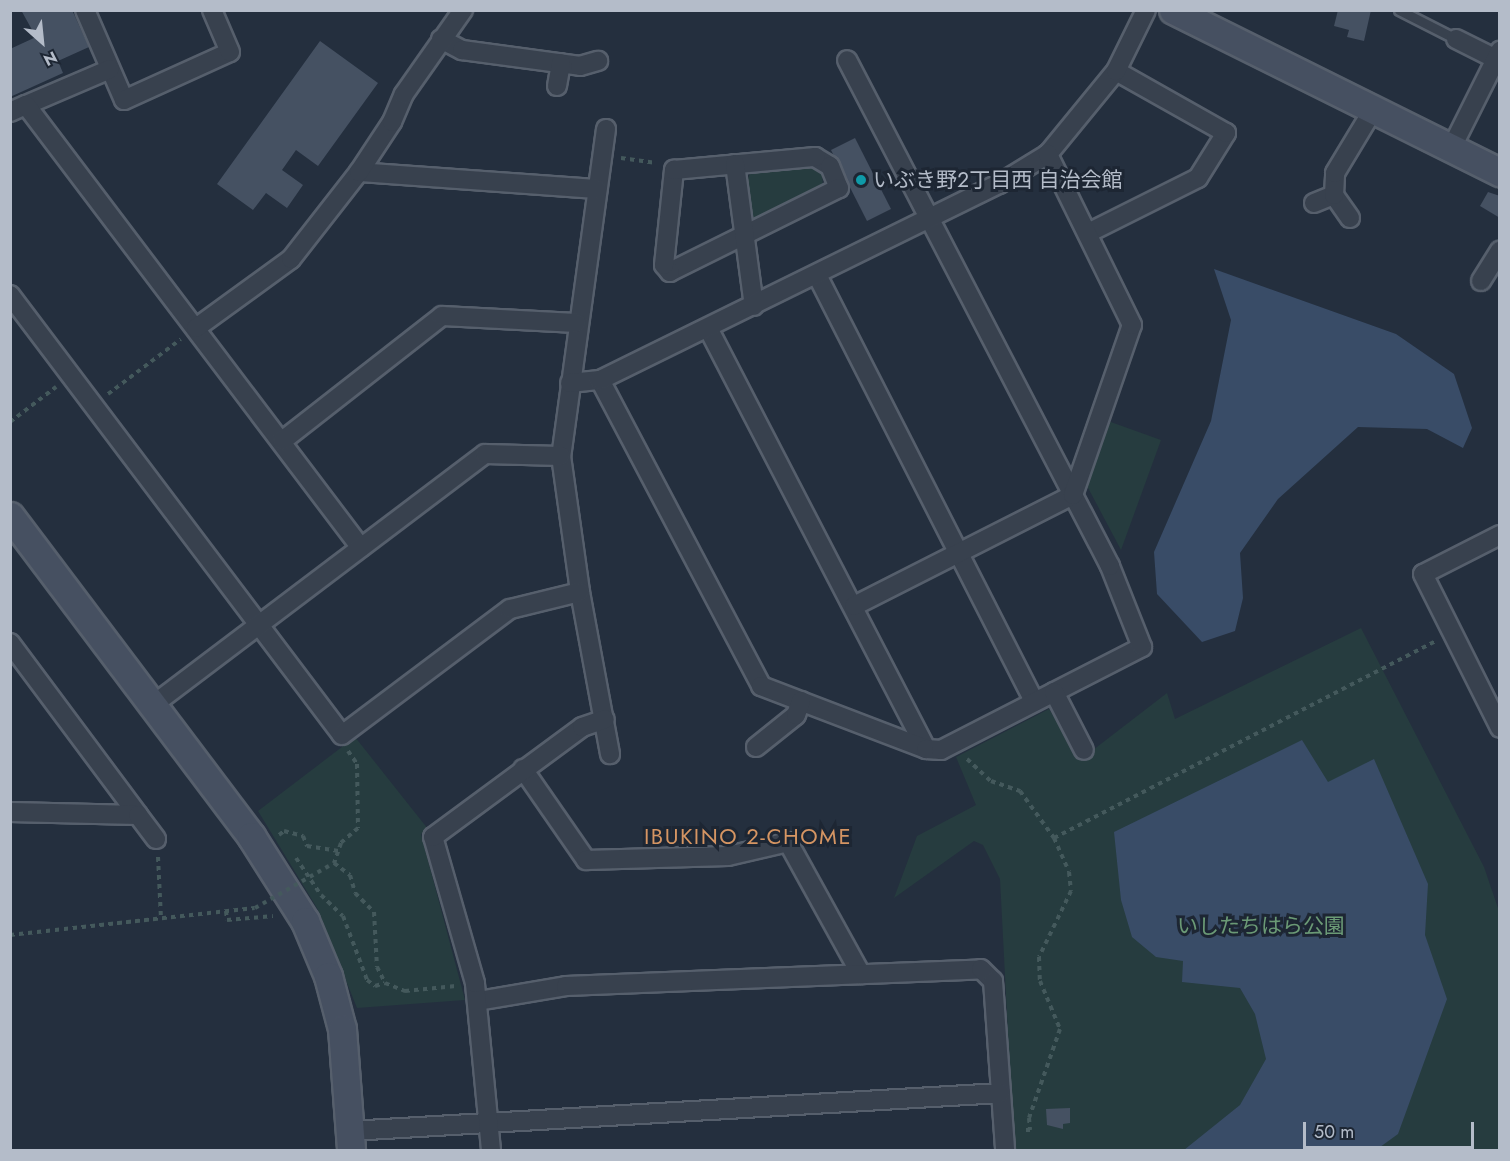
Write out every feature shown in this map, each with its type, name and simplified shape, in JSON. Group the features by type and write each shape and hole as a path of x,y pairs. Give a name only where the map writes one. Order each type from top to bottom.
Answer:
{"street":[{"path":"85,10 124,99 230,52 212,10"},
{"path":"570,383 600,380 932,217 1048,154 1116,71 1146,10"},
{"path":"1173,10 1500,172"},
{"path":"196,328 291,259 359,172 457,12"},
{"path":"441,39 462,50 580,66 598,61"},
{"path":"1452,149 1498,55 1456,39"},
{"path":"600,380 761,686 926,749 940,750 1142,647 1110,566 932,217 847,60"},
{"path":"558,86 561,63"},
{"path":"110,69 18,108 196,328 361,548"},
{"path":"1088,233 1198,178 1226,133 1116,71"},
{"path":"1350,218 1334,195 1335,172 1373,110"},
{"path":"606,129 577,324 561,456 579,592 610,754"},
{"path":"854,606 1073,495 1132,325 1048,154"},
{"path":"815,157 830,166 838,188 670,272 664,265 674,170 815,157"},
{"path":"735,164 753,306"},
{"path":"359,172 597,189"},
{"path":"1314,203 1334,195"},
{"path":"1481,281 1500,250"},
{"path":"816,275 1035,702"},
{"path":"10,295 342,735 510,609 579,592"},
{"path":"282,441 442,316 577,324"},
{"path":"708,328 854,606 926,749"},
{"path":"153,705 485,454 561,456"},
{"path":"10,516 282,879 305,921 328,976 342,1029 350,1141 489,1124 1001,1093"},
{"path":"1500,535 1423,574 1500,728"},
{"path":"10,643 156,839"},
{"path":"1054,692 1084,750"},
{"path":"756,747 796,716 801,701"},
{"path":"491,1150 476,992 433,837 582,727 604,719"},
{"path":"523,770 586,860 728,856 788,842 861,974"},
{"path":"10,812 138,815"},
{"path":"476,992 566,986 981,969 993,981 1005,1150"}],"lane":[{"path":"1400,10 1456,39"}],"path":[{"path":"602,155 665,164 674,170"},
{"path":"93,405 196,328"},
{"path":"10,422 71,376"},
{"path":"1054,838 1452,633"},
{"path":"10,935 255,908 334,863 340,843 358,828 357,764 343,746 342,735"},
{"path":"957,742 975,771 1020,791 1054,838 1069,872 1071,891 1039,957 1040,981 1060,1029 1029,1118 1030,1130 1004,1132"},
{"path":"284,845 275,838 284,831 303,836 307,846 339,851"},
{"path":"292,854 321,895 343,916 367,980 375,986 385,983 405,991 476,992"},
{"path":"161,862 161,918"},
{"path":"334,863 351,874 355,893 374,912 375,952 385,983"},
{"path":"226,911 226,920 282,915"}],"green space":[{"path":"811,164 822,170 823,189 758,221 750,214 746,182 752,170"},
{"path":"1108,421 1161,440 1121,550 1087,486"},
{"name":"いしたちはら公園","path":"1361,628 1484,867 1499,911 1499,1150 1014,1150 1000,879 983,845 974,841 894,898 917,836 976,805 956,757 1049,709 1080,760 1167,693 1175,719"},
{"path":"355,737 428,829 421,834 465,1000 357,1008 317,908 258,811"}],"water":[{"path":"1214,269 1396,334 1454,374 1472,428 1463,448 1427,429 1358,427 1278,499 1240,553 1243,598 1235,631 1202,642 1157,594 1154,552 1211,421 1231,320"},
{"path":"1302,740 1328,782 1374,759 1428,884 1425,935 1447,999 1398,1134 1376,1150 1184,1150 1240,1105 1266,1059 1255,1014 1240,988 1182,982 1183,961 1156,957 1132,937 1121,900 1114,832"}],"building":[{"path":"21,10 72,10 89,47 58,61 63,73 10,97 10,49 36,37"},
{"path":"1338,10 1371,10 1364,41 1347,37 1349,30 1334,26"},
{"path":"320,41 378,83 318,166 296,150 282,170 303,185 287,208 266,193 253,210 217,184"},
{"name":"いぶき野２丁目西 自治会館","path":"855,138 891,209 867,221 831,150"},
{"path":"1488,192 1500,196 1500,218 1480,206"},
{"path":"1070,1108 1070,1123 1063,1124 1063,1129 1047,1125 1046,1109"}],"place":[{"name":"いぶき野２丁目西 自治会館","path":"861,180"}],"district":[{"name":"IBUKINO 2-CHOME","path":"748,837"}]}
